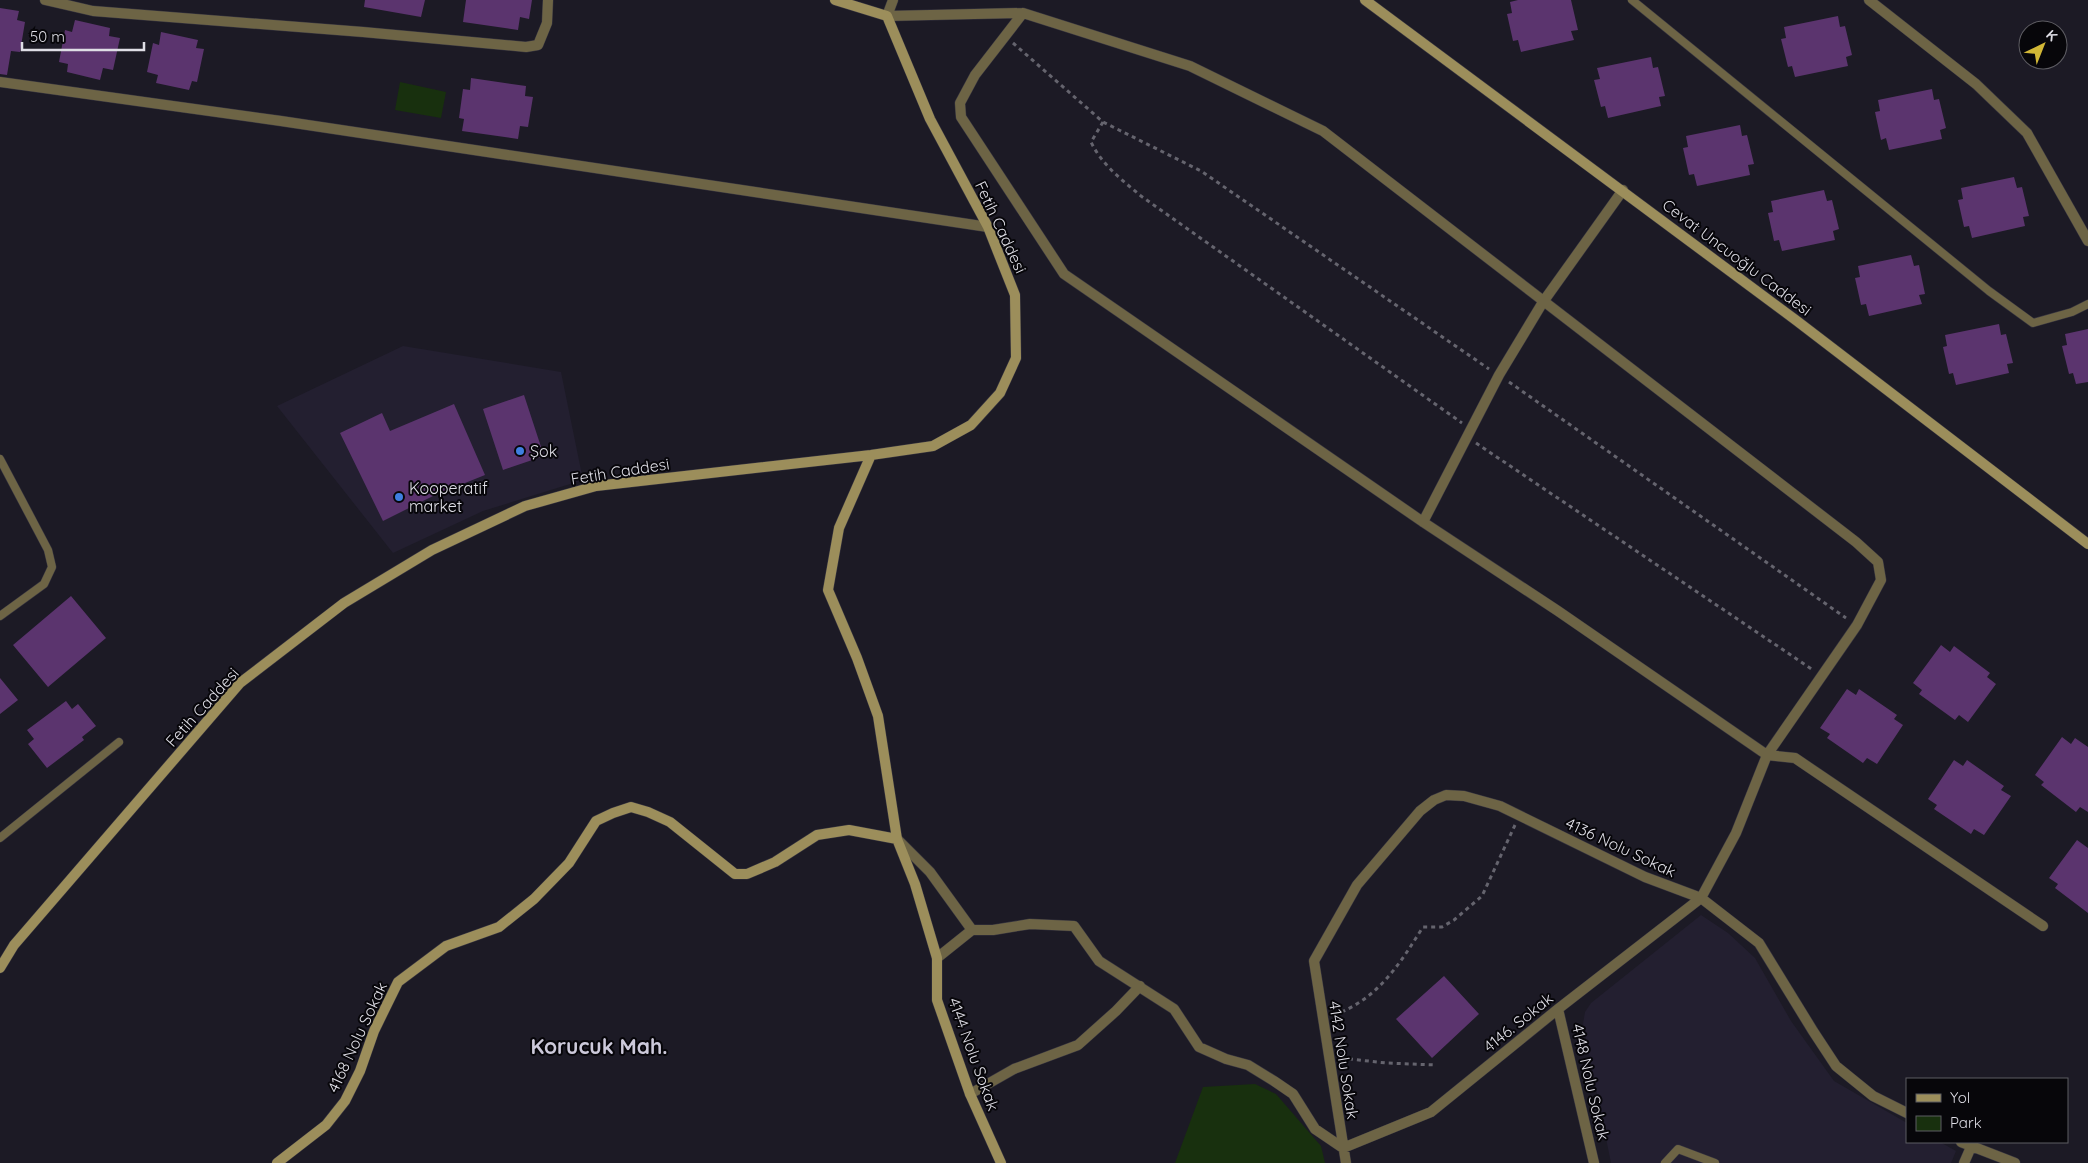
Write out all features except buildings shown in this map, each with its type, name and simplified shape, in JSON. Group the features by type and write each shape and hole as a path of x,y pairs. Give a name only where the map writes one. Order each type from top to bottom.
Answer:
{"street":[{"path":"45,0 94,11 363,32 526,48 538,45 547,23 548,0"},
{"path":"834,0 887,16 1023,13 1190,66 1324,131 1856,542 1878,562 1881,580 1857,625 1767,755 1736,833 1701,898"},
{"path":"887,16 893,0"},
{"name":"Cevat Uncuoğlu Caddesi","path":"1365,0 1623,190 2088,544"},
{"path":"1869,0 1976,84 2027,134 2088,241"},
{"path":"1023,13 975,75 960,103 961,117 1064,274 1423,522 1558,611 1767,755 1795,758 2044,926"},
{"name":"Fetih Caddesi","path":"0,968 14,945 240,683 344,602 432,550 525,506 596,486 871,455 934,446 971,425 1000,393 1016,358 1015,295 988,227 930,119 887,16"},
{"path":"0,82 300,124 988,227"},
{"path":"1423,522 1498,375 1543,302 1623,190"},
{"name":"4144 Nolu Sokak","path":"871,455 839,528 828,590 857,658 878,716 897,839 915,884 937,958 937,1000 970,1094 1001,1163"},
{"name":"4136 Nolu Sokak","path":"1314,961 1357,885 1394,839 1420,811 1434,800 1446,795 1464,796 1500,806 1646,877 1701,898 1759,943 1812,1032 1836,1066 1873,1096 1906,1112"},
{"name":"4168 Nolu Sokak","path":"277,1163 326,1125 344,1101 360,1071 374,1031 398,982 446,946 498,927 534,899 568,863 596,822 613,812 631,807 670,822 735,874 747,874 775,862 817,835 849,830 897,839"},
{"path":"897,839 930,872 972,930"},
{"name":"4146. Sokak","path":"1343,1148 1431,1112 1558,1009 1701,898"},
{"path":"937,958 972,930 993,930 1030,924 1074,926 1099,961 1174,1009 1199,1047 1226,1059 1248,1065 1293,1094 1314,1129 1343,1148"},
{"name":"4142 Nolu Sokak","path":"1314,961 1346,1163"},
{"path":"970,1094 1014,1070 1078,1045 1116,1011 1140,986"},
{"name":"4148 Nolu Sokak","path":"1558,1009 1594,1163"},
{"path":"1964,1163 1966,1144 2015,1163"}],"lane":[{"path":"1632,0 1982,284 2033,323 2072,312 2088,304"},
{"path":"0,458 48,550 52,567 44,584 0,616"},
{"path":"0,838 119,742"},
{"path":"1665,1163 1678,1149 1715,1163"}],"path":[{"path":"1005,36 1103,122 1201,171 1553,411 1857,625"},
{"path":"1103,122 1091,142 1097,156 1114,174 1135,191 1469,433 1823,676"},
{"path":"1323,1019 1345,1011 1371,995 1400,963 1423,927 1442,926 1454,920 1482,896 1520,816"},
{"path":"1328,1056 1386,1063 1436,1065"}],"shaded area":[{"path":"403,346 561,372 583,480 483,511 393,553 277,406"},
{"path":"1701,915 1728,933 1755,958 1791,1021 1834,1081 1906,1122 1906,1143 1942,1143 1956,1151 1951,1163 1611,1163 1583,1024 1585,1012 1591,1003"}],"green space":[{"path":"400,82 446,92 441,118 395,110"},
{"path":"1255,1084 1276,1094 1321,1146 1325,1163 1175,1163 1203,1087"}],"place":[{"name":"Şok","path":"520,451"},
{"name":"Kooperatif market","path":"399,497"}],"district":[{"name":"Korucuk Mah.","path":"599,1047"}]}
